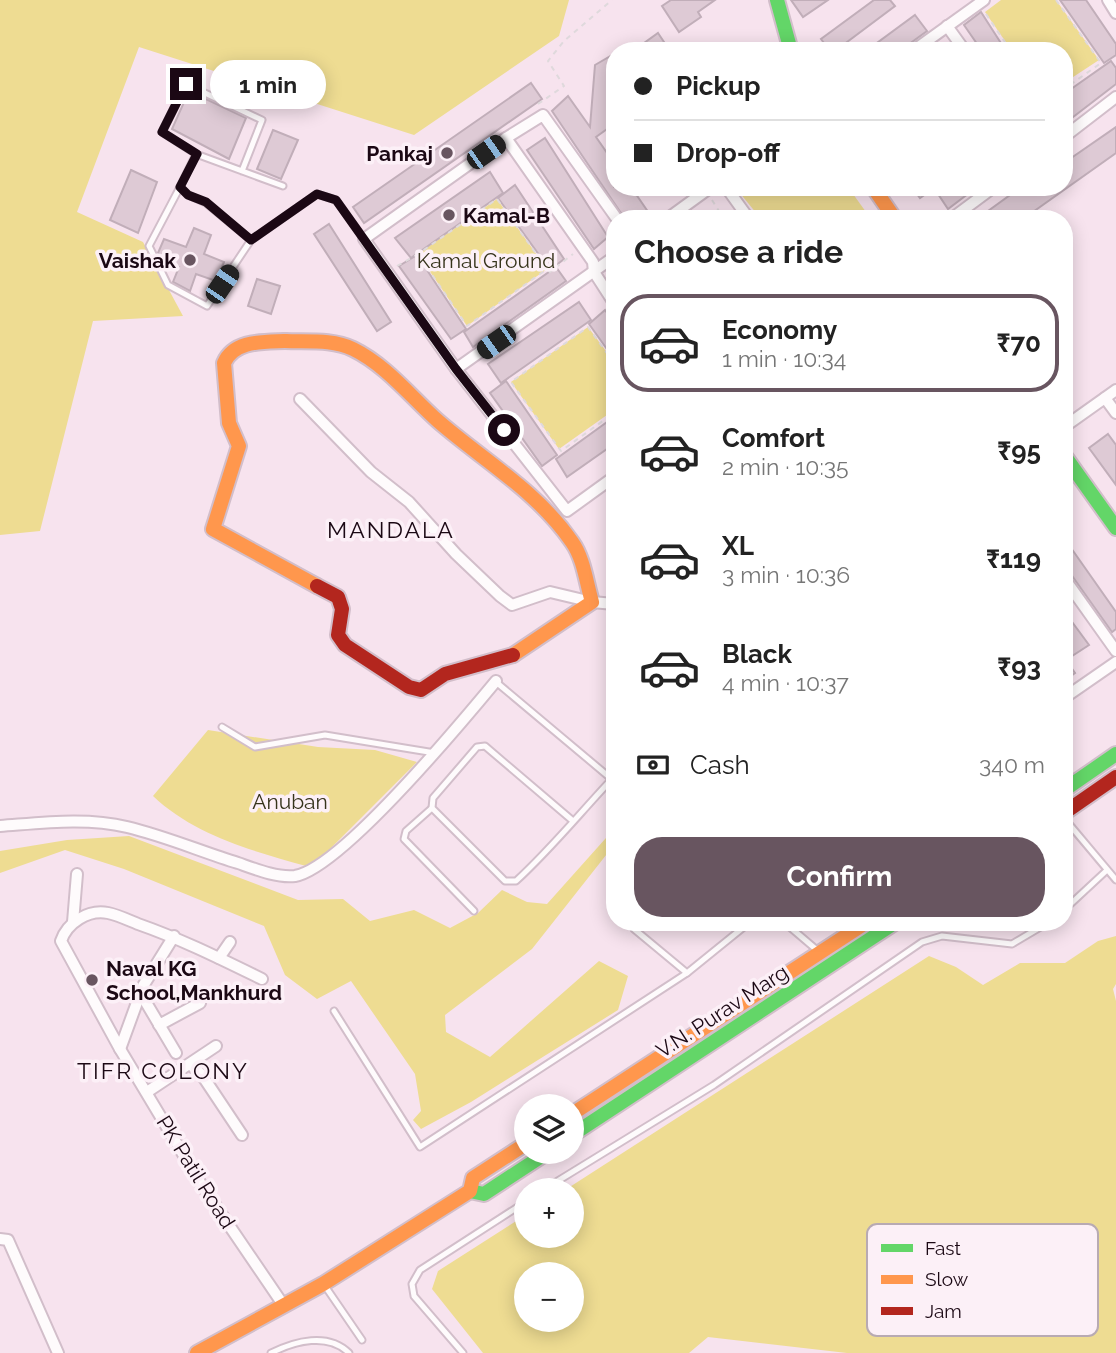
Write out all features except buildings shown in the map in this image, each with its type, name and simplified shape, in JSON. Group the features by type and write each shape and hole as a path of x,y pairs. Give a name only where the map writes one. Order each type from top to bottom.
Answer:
{"street":[{"path":"777,0 789,42"},
{"path":"1108,0 1116,13"},
{"path":"926,42 981,2"},
{"path":"947,26 959,42"},
{"path":"1073,130 1116,97"},
{"path":"606,483 567,511 456,369 364,239 506,138 543,115 611,210"},
{"path":"506,138 593,262 594,272 606,291"},
{"path":"679,210 698,196"},
{"path":"963,210 982,196"},
{"path":"456,369 606,263"},
{"path":"249,343 335,343 375,362 397,380 421,407 476,449 541,505 579,551 592,602 515,654 445,674 421,690 410,687 345,645 338,635 342,609 338,597 213,529 239,446 229,424 227,411 224,363 228,354 249,343"},
{"path":"1073,421 1116,390"},
{"path":"1105,398 1116,413"},
{"path":"300,400 371,472 410,502 456,554 512,605 550,592 606,603"},
{"path":"1073,468 1116,528"},
{"path":"1073,591 1116,651"},
{"path":"1073,692 1116,662"},
{"path":"0,826 66,822 126,827 267,872 294,876 314,869 376,816 435,753 496,681"},
{"path":"1073,784 1116,754"},
{"path":"1073,808 1116,777"},
{"path":"77,874 73,922 106,912 174,936 262,979"},
{"name":"PK Patil Road","path":"73,922 64,931 61,941 120,1049 201,1184 284,1306"},
{"name":"V.N. Purav Marg","path":"584,1106 853,931"},
{"name":"V.N. Purav Marg","path":"584,1127 882,931"},
{"path":"120,1049 141,994 174,936"},
{"path":"219,958 230,942"},
{"path":"790,972 800,985"},
{"path":"141,994 176,1053"},
{"path":"159,1025 200,1003"},
{"path":"146,1091 216,1046"},
{"path":"191,1064 202,1075 242,1135"},
{"path":"470,1191 473,1178 514,1151"},
{"path":"197,1353 323,1284 470,1191 484,1194 530,1164"},
{"path":"0,1239 8,1240 58,1353"}],"lane":[{"path":"242,171 262,120 186,84 162,132 197,154 242,171 283,186"},
{"path":"197,154 149,246 169,285 207,306 251,240 317,194 336,200 364,239"},
{"path":"180,187 188,195 206,202 251,240"},
{"path":"496,681 606,774"},
{"path":"222,727 255,747 325,734 435,753"},
{"path":"474,911 404,839 406,831 432,808 433,798 477,747 485,746 573,821"},
{"path":"432,808 505,881 516,881 606,787"},
{"path":"1073,827 1116,880"},
{"path":"1073,902 1107,871"},
{"path":"636,931 687,972"},
{"path":"334,1011 420,1147 687,972 739,931"},
{"path":"794,931 820,953"},
{"path":"563,1178 714,1085 922,942 942,936 1012,944 1034,931"},
{"path":"463,1353 414,1296 412,1284 420,1270 514,1209"},
{"path":"323,1284 362,1340"},
{"path":"271,1353 293,1342 324,1341 339,1343 349,1353"}],"path":[{"path":"548,61 564,41 612,0"},
{"path":"1056,0 1101,63 1073,83"},
{"path":"981,2 1005,42"},
{"path":"387,272 418,254 497,199 550,272 583,247"},
{"path":"418,254 467,326 547,269"},
{"path":"606,352 588,327 510,382 561,451 606,419"}],"green space":[{"path":"0,0 569,0 559,36 414,135 139,47 77,212 143,242 183,316 93,321 40,531 0,535"},
{"path":"1001,0 1056,0 1099,60 1073,77 1073,42 1006,42 985,12"},
{"path":"742,196 854,196 865,210 754,210"},
{"name":"Kamal Ground","path":"497,199 547,269 467,326 418,254"},
{"path":"588,327 606,351 606,416 559,449 511,382"},
{"name":"Anuban","path":"208,730 318,747 375,750 417,762 326,853 306,866 245,848 205,831 169,810 153,796"},
{"path":"129,836 298,900 343,899 370,921 414,910 450,928 478,913 502,890 527,902 547,904 606,838 606,855 532,949 445,1015 446,1032 490,1057 599,961 628,976 618,1010 471,1102 421,1129 413,1120 421,1111 415,1074 351,981 317,999 285,975 264,926 124,869 65,850 0,873 0,851 67,840"},
{"path":"1116,936 1116,984 1113,989 1116,1001 1116,1353 847,1353 708,1337 689,1353 483,1353 432,1289 438,1271 514,1222 514,1248 584,1248 584,1178 929,956 956,967 983,985 1020,963 1065,963 1098,941"}],"traffic: fast":[{"path":"777,0 789,42"},
{"path":"1073,468 1116,528"},
{"path":"1073,784 1116,754"},
{"path":"584,1127 882,931"},
{"path":"470,1191 484,1194 530,1164"}],"traffic: slow":[{"path":"879,196 889,210"},
{"path":"285,341 337,344 365,356 398,382 438,421 543,507 572,542 582,563 592,602 513,655"},
{"path":"285,341 242,346 229,355 224,363 229,423 239,446 213,529 317,586"},
{"path":"584,1106 853,931"},
{"path":"197,1353 323,1284 470,1191 473,1178 514,1151"}],"traffic: jam":[{"path":"317,586 338,597 342,609 338,635 345,645 409,687 421,690 445,674 513,655"},
{"path":"1073,807 1116,777"}],"place":[{"name":"Pankaj","path":"447,153"},
{"name":"Kamal-B","path":"449,215"},
{"name":"Vaishak","path":"190,260"},
{"name":"Naval KG School,Mankhurd","path":"92,980"}],"district":[{"name":"MANDALA","path":"391,529"},
{"name":"TIFR COLONY","path":"163,1070"}],"route":[{"path":"186,84 162,132 197,154 180,187 188,195 206,202 251,240 317,194 336,200 456,369 504,430"}]}
